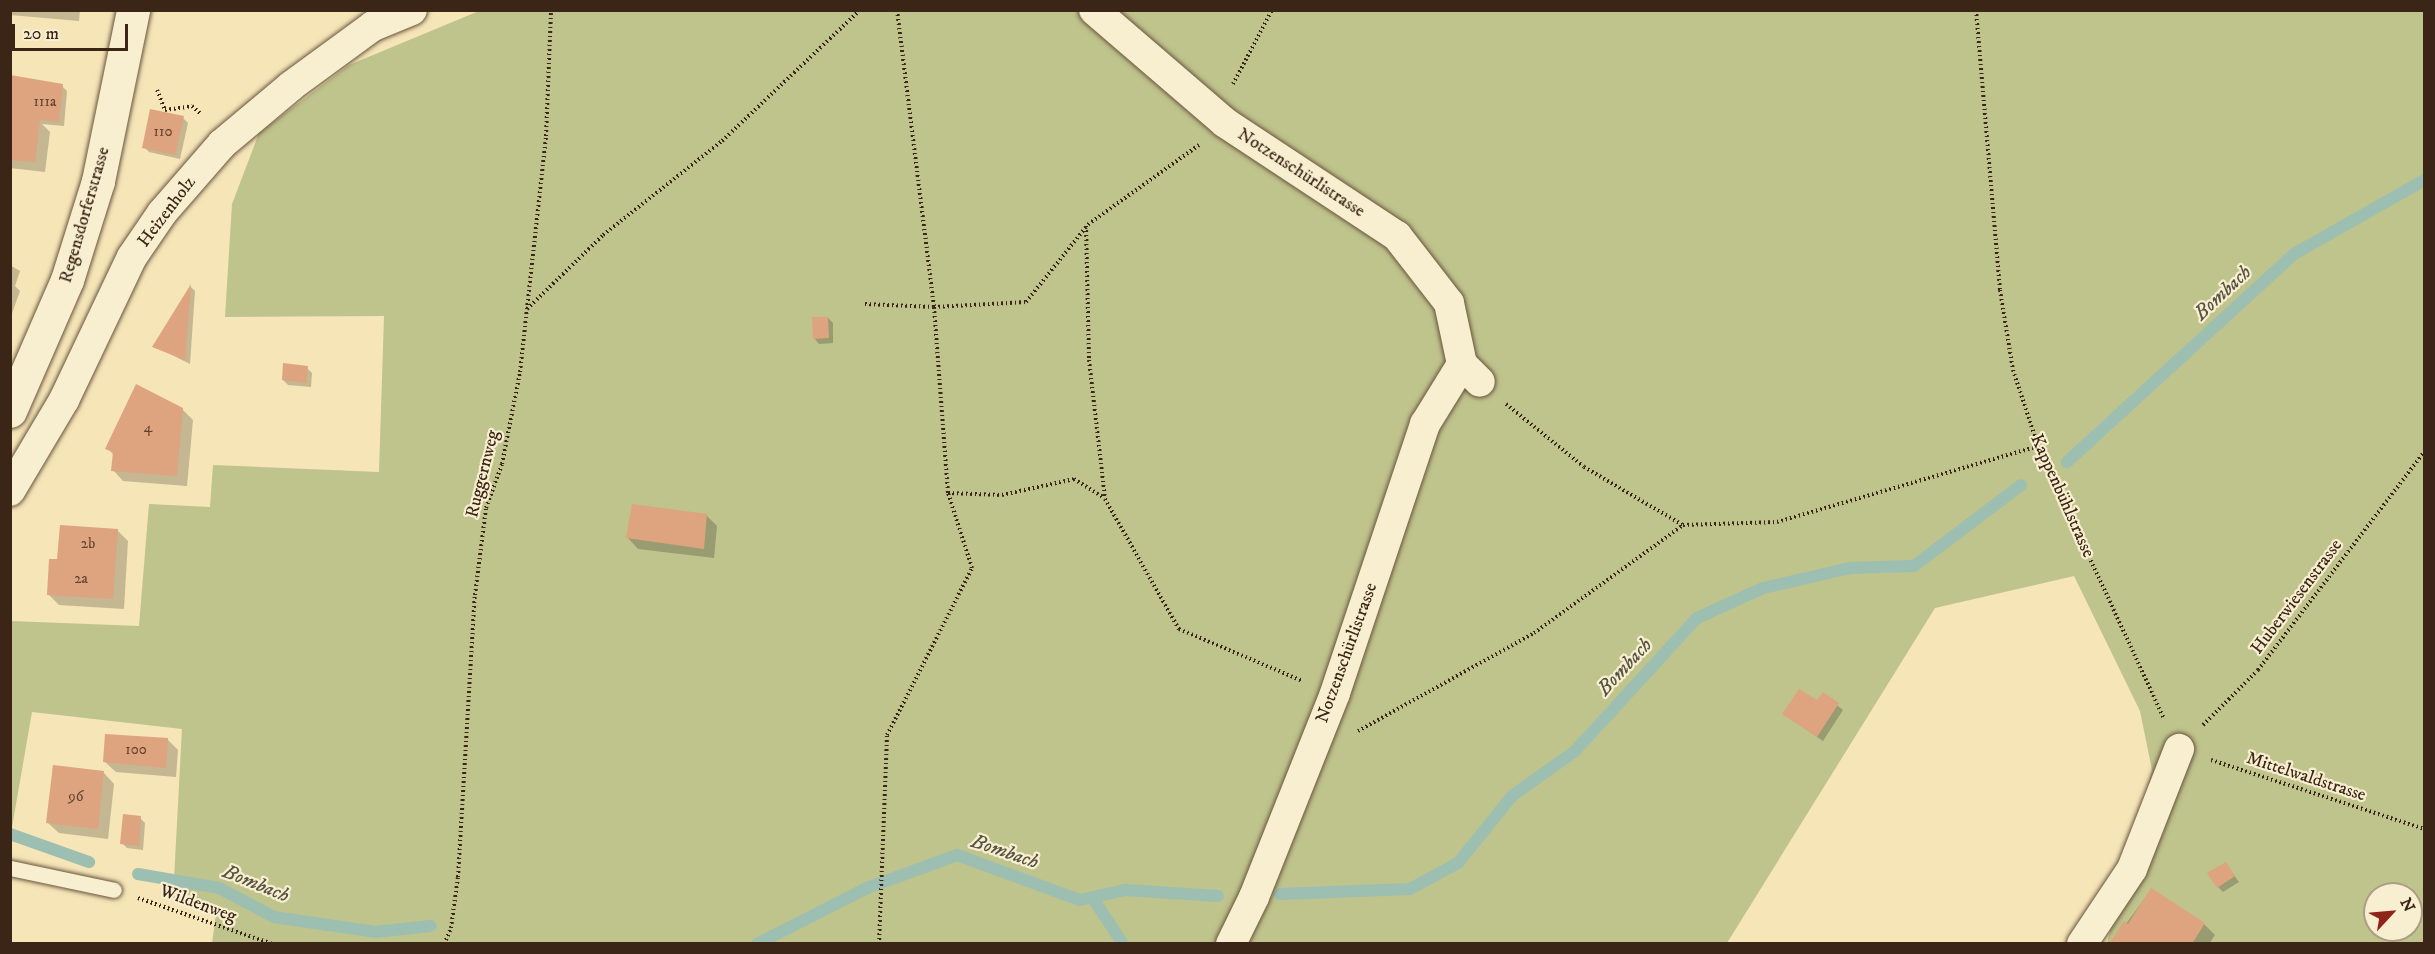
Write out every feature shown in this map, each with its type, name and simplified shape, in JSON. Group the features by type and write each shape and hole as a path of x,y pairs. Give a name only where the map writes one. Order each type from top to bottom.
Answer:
{"street":[{"name":"Regensdorferstrasse","path":"10,411 67,280 98,181 133,10"},
{"name":"Heizenholz","path":"10,491 59,409 132,257 162,213 222,144 291,86 373,26 412,10"},
{"name":"Notzenschürlistrasse","path":"1094,10 1220,118 1397,236 1449,303 1471,373 1425,424 1335,693 1254,897 1231,944"},
{"path":"2082,944 2132,869 2179,749"}],"lane":[{"path":"10,868 114,890"}],"path":[{"name":"Ruggernweg","path":"444,944 451,928 458,878 475,595 486,508 504,452 520,372 546,136 551,10"},
{"path":"526,310 603,235 722,141 860,10"},
{"path":"879,944 887,735 972,568 948,493 934,307 897,10"},
{"path":"865,304 934,307 1026,302 1086,226 1192,151 1220,118 1260,40 1272,10"},
{"name":"Kappenbühlstrasse","path":"1976,10 2000,290 2013,370 2038,446 2179,749"},
{"path":"156,90 165,110 192,106 206,121"},
{"path":"1086,226 1089,360 1104,499 1179,629 1335,693"},
{"path":"1471,373 1584,467 1683,525 1776,522 2038,446"},
{"name":"Huberwiesenstrasse","path":"2179,749 2258,670 2424,452"},
{"path":"948,493 1002,495 1074,479 1104,499"},
{"path":"1352,734 1534,633 1683,525"},
{"name":"Mittelwaldstrasse","path":"2179,749 2424,829"},
{"name":"Wildenweg","path":"114,890 272,944"}],"green space":[{"path":"479,11 2424,11 2424,943 2107,943 2152,770 2140,711 2074,576 1935,608 1727,943 212,943 216,914 173,898 182,729 32,712 11,833 11,621 139,626 149,504 210,507 213,465 379,472 384,316 225,317 232,204 259,133 349,65"}],"building":[{"path":"10,75 63,84 59,122 40,120 35,162 10,160"},
{"path":"150,109 184,116 175,155 142,148"},
{"path":"191,284 185,360 152,347"},
{"path":"812,317 828,317 829,338 813,339"},
{"path":"283,363 308,366 306,383 282,380"},
{"path":"136,384 183,408 177,476 111,471 113,452 105,449"},
{"path":"632,504 707,514 704,549 626,538"},
{"path":"60,525 118,529 113,599 47,595 49,559 57,559"},
{"path":"1799,689 1817,700 1823,692 1839,703 1817,737 1782,714"},
{"path":"105,734 168,738 166,768 103,762"},
{"path":"53,765 104,771 98,829 46,823"},
{"path":"123,814 141,816 139,846 120,844"},
{"path":"2226,862 2235,876 2217,888 2207,873"},
{"path":"2151,888 2205,923 2192,944 2109,944 2124,921 2128,924"}],"waterway":[{"name":"Bombach","path":"2067,462 2294,254 2424,180"},
{"name":"Bombach","path":"1280,894 1410,889 1458,863 1512,796 1575,751 1697,618 1763,588 1850,568 1914,566 2021,485"},
{"name":"Bombach","path":"10,834 89,862"},
{"name":"Bombach","path":"757,944 867,888 957,855 1080,900 1125,890 1218,896"},
{"name":"Bombach","path":"138,874 219,888 274,917 375,932 431,926"},
{"path":"1092,897 1123,944"}]}
